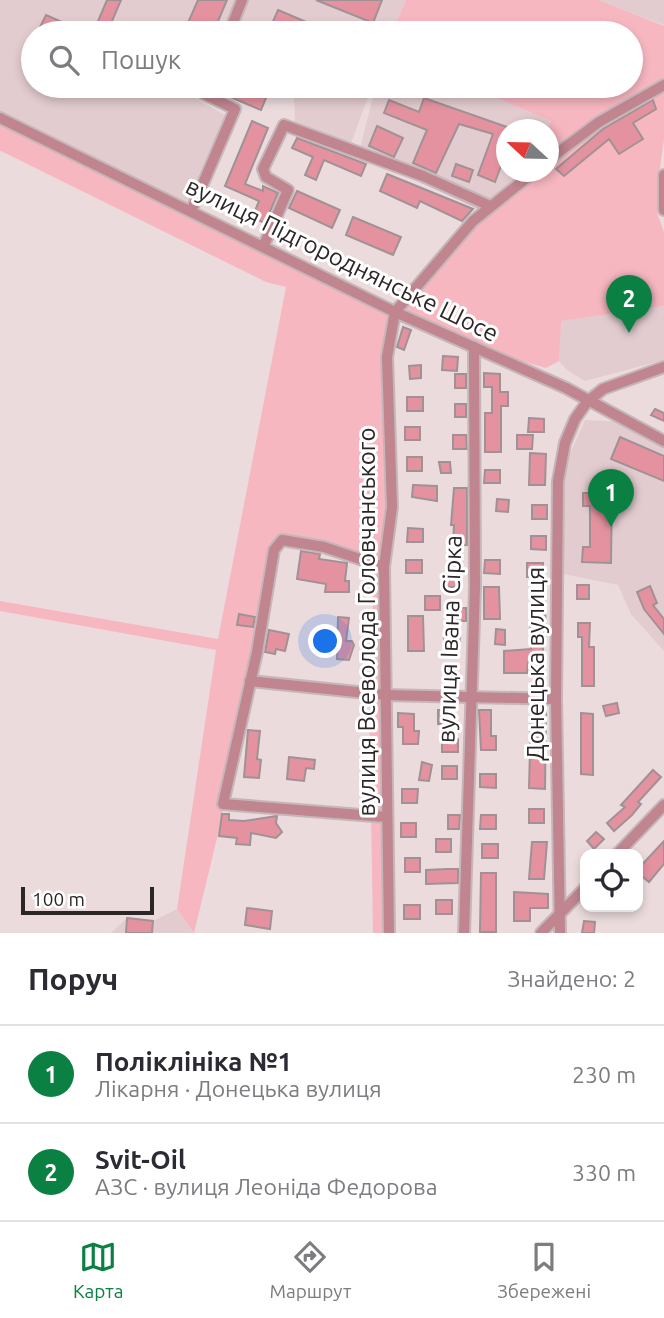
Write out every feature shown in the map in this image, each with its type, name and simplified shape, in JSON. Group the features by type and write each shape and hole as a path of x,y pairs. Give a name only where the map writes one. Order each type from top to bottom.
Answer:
{"street":[{"path":"234,21 242,0"},
{"path":"643,97 664,85"},
{"path":"192,209 235,110 212,98"},
{"path":"559,152 598,122 641,98"},
{"name":"вулиця Підгороднянське Шосе","path":"0,118 192,209 395,312 566,388 587,402 664,441"},
{"path":"264,245 288,190 266,177 263,169 284,125 423,176 490,206"},
{"path":"664,175 664,210"},
{"path":"395,312 452,243 490,206 521,182"},
{"name":"вулиця Всеволода Головчанського","path":"389,933 384,567 392,507 387,357 395,312"},
{"name":"вулиця Івана Сірка","path":"464,933 469,697 475,587 474,347"},
{"path":"587,402 618,382 664,368"},
{"name":"Донецька вулиця","path":"560,933 556,699 558,481 565,443 575,419 587,402"},
{"path":"384,567 324,547 282,540 274,550 250,681 223,804 386,817"},
{"path":"250,681 386,695 556,699"},
{"path":"622,849 664,805"},
{"path":"541,933 580,893"}],"shaded area":[{"path":"0,0 406,0 397,21 21,21 21,98 197,98 225,115 184,208 0,113"},
{"path":"406,0 598,0 664,26 664,140 657,188 657,213 664,232 664,306 561,321 559,361 546,368 474,347 396,312 387,357 392,507 384,567 389,933 373,933 369,693 374,579 366,512 362,553 283,540 274,550 219,830 194,933 177,909 216,650 0,611 0,601 218,639 286,287 266,282 0,151 0,120 395,311 429,269 520,182 559,182 559,119 546,119 497,98 643,98 643,21 397,21"},
{"path":"598,0 664,0 664,25 604,3"},
{"path":"294,98 368,98 350,146 295,122"},
{"path":"373,98 497,98 546,119 496,119 496,182 518,182 483,212 393,168 360,148"},
{"path":"664,306 664,360 585,381 567,370 559,361 560,321"},
{"path":"585,420 625,422 664,441 664,651 631,614 618,585 558,573 558,481"},
{"path":"177,909 194,933 111,933 127,918 153,921"}],"building":[{"path":"107,0 121,0 112,21 98,21"},
{"path":"198,0 227,0 218,21 189,21"},
{"path":"316,0 382,0 374,21"},
{"path":"278,10 304,21 273,21"},
{"path":"46,15 60,21 43,21"},
{"path":"232,98 266,98 261,110"},
{"path":"424,98 496,123 495,182 478,175 493,134 459,124 436,173 413,163 427,130 384,113 389,100 419,112"},
{"path":"653,100 656,109 633,123 643,139 619,154 609,139 564,176 559,172 559,166 603,129"},
{"path":"252,121 268,128 245,184 263,191 263,186 278,193 265,223 252,218 259,201 225,186"},
{"path":"377,126 403,138 394,157 369,146"},
{"path":"297,138 366,164 361,176 324,160 316,180 305,175 313,157 292,148"},
{"path":"456,164 473,170 469,182 452,176"},
{"path":"387,174 473,209 462,221 420,201 417,208 380,191"},
{"path":"297,191 340,210 332,228 289,208"},
{"path":"353,217 401,237 393,255 346,235"},
{"path":"403,327 411,330 404,350 397,347"},
{"path":"443,356 458,357 457,371 442,370"},
{"path":"421,365 421,378 410,379 409,366"},
{"path":"484,373 500,374 500,392 508,392 508,406 501,406 501,452 485,452 485,413 492,413 492,387 484,387"},
{"path":"455,374 466,374 466,388 455,388"},
{"path":"407,397 423,397 423,411 407,411"},
{"path":"455,404 466,404 466,417 455,417"},
{"path":"655,409 664,413 664,421 651,415"},
{"path":"529,418 544,419 544,432 528,432"},
{"path":"405,427 420,427 420,440 405,440"},
{"path":"453,435 466,435 467,449 453,449"},
{"path":"517,435 533,435 532,449 517,449"},
{"path":"620,437 664,456 664,481 611,459"},
{"path":"530,453 546,454 545,485 529,485"},
{"path":"407,457 422,457 422,471 407,471"},
{"path":"439,462 450,462 451,473 441,473"},
{"path":"485,470 500,470 500,483 484,483"},
{"path":"413,485 437,486 437,501 412,497"},
{"path":"454,488 467,488 467,545 453,545 454,525 451,525"},
{"path":"583,493 612,493 611,563 582,562 583,547 590,547 590,506 583,506"},
{"path":"497,499 509,500 508,512 496,511"},
{"path":"532,505 547,505 547,519 532,519"},
{"path":"408,528 423,529 423,542 407,542"},
{"path":"531,536 546,536 546,550 531,549"},
{"path":"301,551 320,554 319,559 347,563 345,581 349,581 349,592 325,592 326,584 297,579"},
{"path":"406,560 422,560 422,573 406,573"},
{"path":"485,560 500,560 500,574 484,573"},
{"path":"527,563 543,563 543,577 527,577"},
{"path":"444,574 460,574 459,587 444,587"},
{"path":"577,585 589,585 589,599 577,599"},
{"path":"650,586 657,603 653,605 664,619 664,634 644,609 637,592"},
{"path":"484,587 499,587 500,619 484,619"},
{"path":"425,596 440,596 440,610 425,610"},
{"path":"530,603 545,603 546,642 543,642 543,663 528,663 527,673 504,673 504,651 531,649"},
{"path":"455,608 466,608 466,621 455,621"},
{"path":"239,614 255,617 253,627 237,625"},
{"path":"408,616 423,616 424,651 408,651"},
{"path":"338,617 349,618 346,641 352,641 354,645 349,660 337,659"},
{"path":"578,623 590,623 589,647 594,647 594,686 582,686 582,637 578,637"},
{"path":"496,629 505,630 505,645 495,644"},
{"path":"269,630 289,634 285,651 276,649 275,654 265,652"},
{"path":"444,635 460,635 459,649 444,649"},
{"path":"617,703 619,713 606,716 603,706"},
{"path":"438,710 454,710 454,724 438,724"},
{"path":"479,710 491,710 491,736 496,736 496,750 481,750"},
{"path":"531,711 546,711 545,789 529,788"},
{"path":"398,713 414,714 414,731 419,731 418,744 403,744 403,727 398,727"},
{"path":"581,713 593,714 593,775 581,774"},
{"path":"248,730 260,731 257,759 261,760 259,778 244,777"},
{"path":"442,739 458,739 458,752 442,752"},
{"path":"289,757 315,760 314,769 306,768 304,781 287,779"},
{"path":"422,762 432,765 429,781 419,780"},
{"path":"442,766 457,766 457,779 442,779"},
{"path":"653,770 661,777 638,802 641,804 632,815 614,831 607,823 625,807 621,805"},
{"path":"480,774 496,774 496,788 480,787"},
{"path":"402,789 418,789 417,803 402,803"},
{"path":"529,809 544,809 544,823 529,823"},
{"path":"222,814 229,814 229,820 244,821 277,816 276,823 282,832 276,838 251,833 250,845 236,844 237,838 219,836"},
{"path":"448,815 460,815 459,829 448,829"},
{"path":"481,815 496,815 496,829 480,829"},
{"path":"401,823 416,823 416,837 401,837"},
{"path":"596,832 604,839 594,849 587,841"},
{"path":"436,839 451,839 451,852 436,852"},
{"path":"664,841 664,864 649,882 643,877 643,864"},
{"path":"532,842 547,842 544,879 529,879"},
{"path":"482,844 498,844 498,858 482,858"},
{"path":"405,858 420,858 420,872 405,872"},
{"path":"458,869 458,883 426,884 426,870"},
{"path":"481,873 496,873 496,932 480,932"},
{"path":"514,892 548,894 548,908 530,908 530,921 514,921"},
{"path":"436,900 452,900 452,914 436,914"},
{"path":"404,905 420,905 420,919 404,919"},
{"path":"247,908 272,911 270,929 245,925"},
{"path":"127,918 153,921 152,933 126,933"},
{"path":"584,921 595,922 594,933 582,933"}],"place":[{"name":"Svit-Oil","path":"629,333"},
{"name":"Поліклініка №1","path":"611,527"}]}
